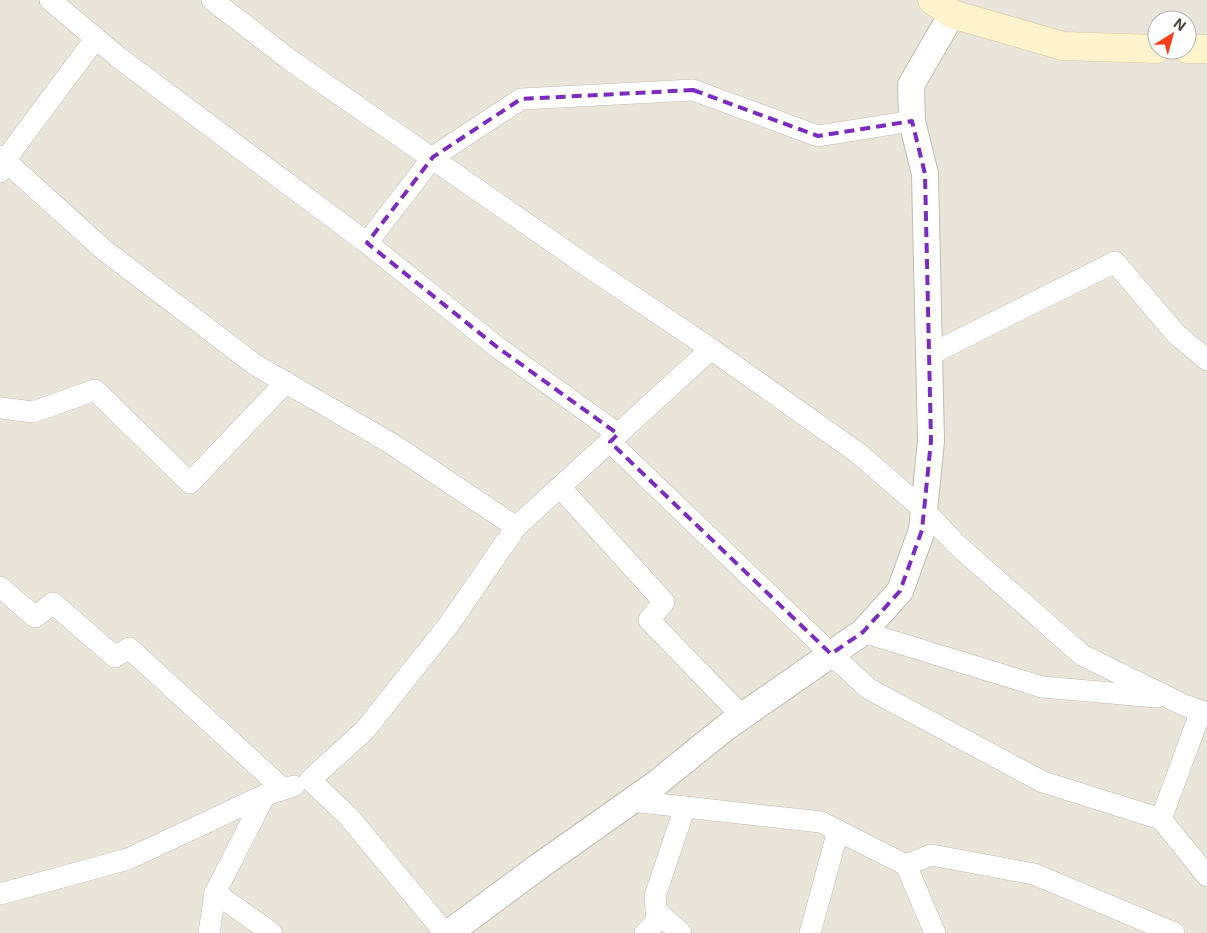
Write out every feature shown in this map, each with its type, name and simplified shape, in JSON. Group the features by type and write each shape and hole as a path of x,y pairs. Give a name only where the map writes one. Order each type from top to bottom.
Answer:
{"main road":[{"path":"942,7 1063,46 1147,49"}],"street":[{"path":"50,0 118,57 367,243 614,438 830,654 870,689 1043,782 1161,819 1207,876"},
{"path":"212,0 290,60 433,157 586,266 710,349 858,453 924,510 956,544 1082,655 1169,698 1204,712 1161,819"},
{"path":"310,780 349,817 457,931 538,866 657,784 742,716 863,632 900,591 922,530 931,441 925,174 912,121 911,85 942,7"},
{"path":"96,38 2,163 104,250 254,364 392,444 516,527"},
{"path":"367,243 433,157 521,99 693,90 818,136 912,121"},
{"path":"929,355 1115,262 1176,334 1207,360"},
{"path":"0,894 128,858 274,792 310,780 365,730 450,623 516,527 710,349"},
{"path":"0,408 33,412 95,390 190,483 286,382"},
{"path":"560,487 664,602 649,620 742,716"},
{"path":"0,587 35,617 53,604 115,657 129,648 274,792"},
{"path":"863,632 1042,687 1169,698"},
{"path":"209,933 215,894 274,792"},
{"path":"631,801 821,822 906,865 934,933"},
{"path":"645,933 657,921 654,896 685,807"},
{"path":"810,933 838,831"},
{"path":"906,865 931,856 1034,874 1174,933"},
{"path":"215,894 272,933"},
{"path":"656,910 680,933"}],"highlighted area":[{"path":"693,90 818,136 912,121 925,174 931,441 922,530 900,591 863,632 831,654 610,442 618,434 497,347 367,243 433,157 521,99"}],"shaded area":[{"path":"0,0 1207,0 1207,933 0,933"}]}
